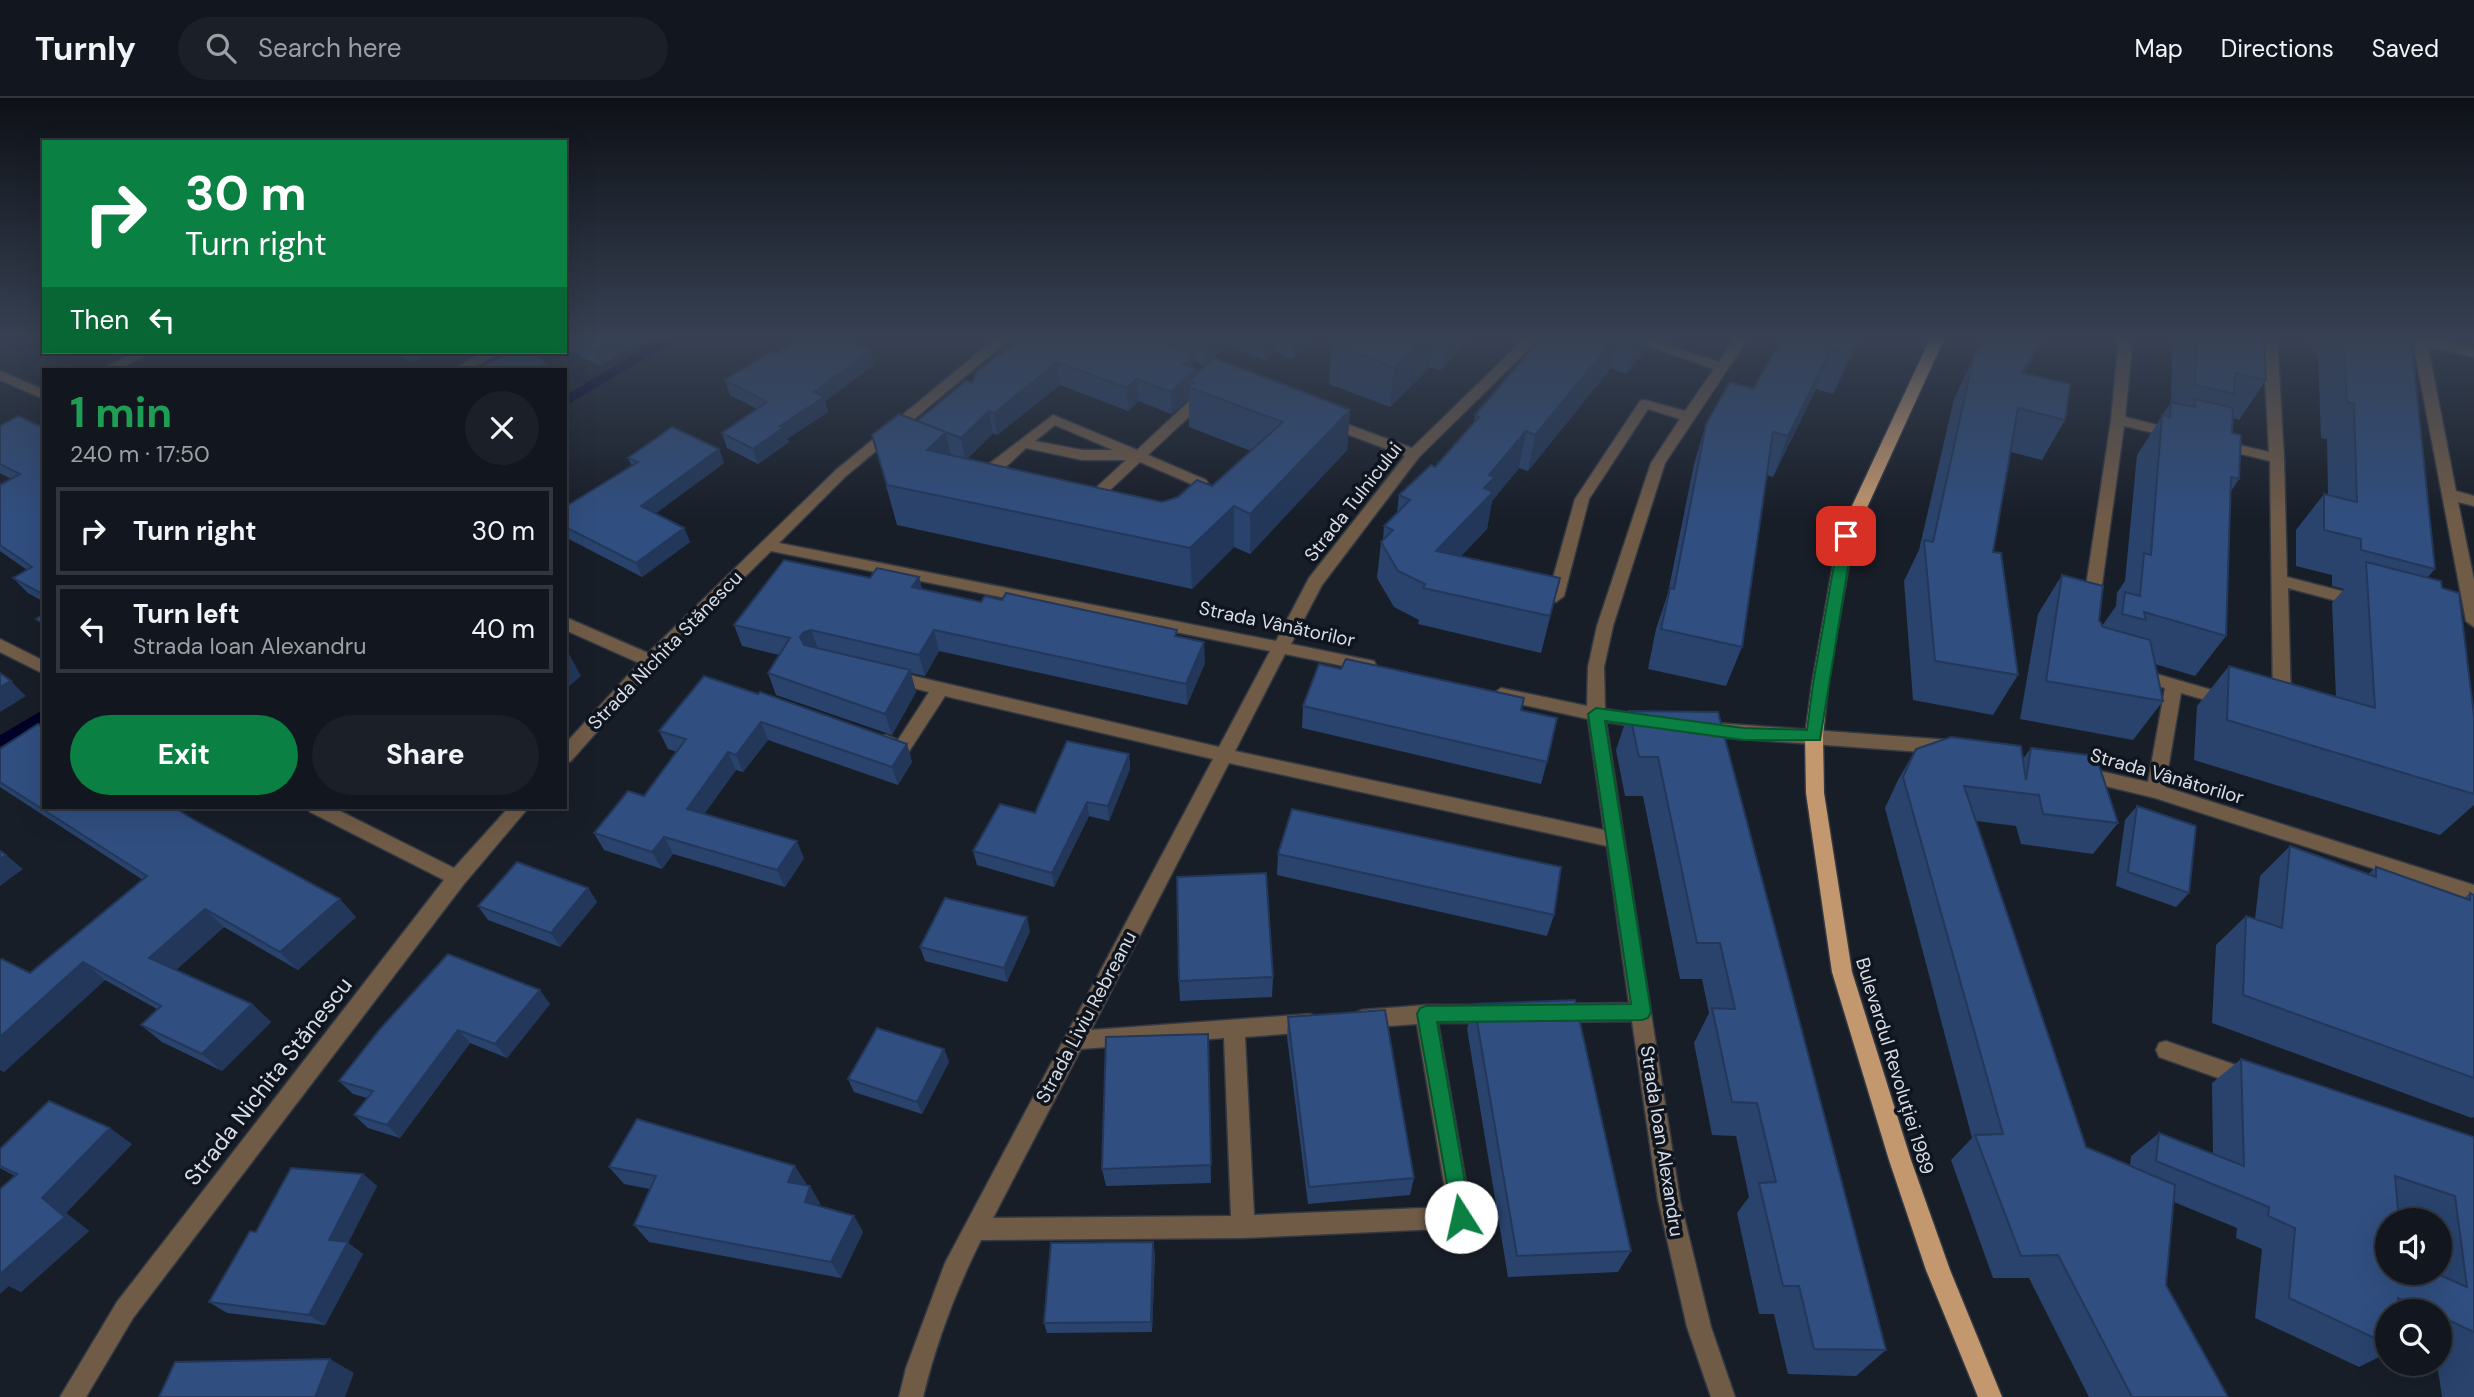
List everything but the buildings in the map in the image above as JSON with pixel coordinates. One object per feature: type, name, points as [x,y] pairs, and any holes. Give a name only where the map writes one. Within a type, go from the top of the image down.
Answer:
[{"type":"main road","name":"Bulevardul Revoluției 1989","points":[[1910,398],[1846,536],[1820,684],[1814,736],[1815,793],[1842,972],[1900,1160],[1930,1245],[1990,1397]]},
{"type":"street","name":"Strada Nichita Stănescu","points":[[567,754],[650,661],[766,545],[883,436],[930,398]]},
{"type":"street","points":[[1091,500],[1203,398]]},
{"type":"street","name":"Strada Tulnicului","points":[[1280,645],[1315,582],[1413,454],[1471,398]]},
{"type":"street","name":"Strada Ioan Alexandru","points":[[1701,398],[1658,463],[1605,626],[1596,667],[1596,714],[1669,1200],[1699,1327],[1723,1397]]},
{"type":"street","points":[[2089,622],[2120,398]]},
{"type":"street","points":[[2270,712],[2282,716],[2274,398]]},
{"type":"street","points":[[2430,398],[2470,626]]},
{"type":"street","points":[[1556,596],[1582,499],[1645,404],[1689,416]]},
{"type":"street","points":[[1311,415],[1413,454]]},
{"type":"street","points":[[964,469],[983,476],[1053,419],[1201,483]]},
{"type":"street","points":[[2118,420],[2277,458]]},
{"type":"street","points":[[883,436],[906,445]]},
{"type":"street","points":[[1023,443],[1082,455],[1139,456]]},
{"type":"street","points":[[2448,494],[2474,501]]},
{"type":"street","name":"Strada Vânătorilor","points":[[766,545],[1385,668]]},
{"type":"street","points":[[2280,581],[2370,604]]},
{"type":"street","points":[[567,624],[650,661]]},
{"type":"street","points":[[0,645],[42,667]]},
{"type":"street","name":"Strada Liviu Rebreanu","points":[[911,1397],[918,1368],[953,1271],[1280,645]]},
{"type":"street","points":[[2122,670],[2246,705]]},
{"type":"street","points":[[879,674],[1223,755],[1614,840]]},
{"type":"street","points":[[2155,791],[2174,684]]},
{"type":"street","points":[[865,734],[902,748],[940,689]]},
{"type":"street","points":[[1491,691],[1596,714],[1676,726],[1743,734],[1814,736],[1966,749]]},
{"type":"street","name":"Strada Vânătorilor","points":[[2064,769],[2155,791],[2474,893]]},
{"type":"street","points":[[320,809],[457,878]]},
{"type":"street","name":"Strada Nichita Stănescu","points":[[72,1397],[125,1310],[457,878],[518,809]]},
{"type":"street","points":[[1074,1040],[1426,1014],[1642,1012]]},
{"type":"street","points":[[975,1229],[1243,1227],[1461,1217],[1426,1014]]},
{"type":"street","points":[[1234,1029],[1243,1227]]},
{"type":"street","points":[[2166,1050],[2269,1085]]},
{"type":"waterway","points":[[567,400],[571,398]]},
{"type":"waterway","points":[[0,741],[42,716]]},
{"type":"route","points":[[1461,1217],[1426,1014],[1642,1012],[1596,714],[1743,734],[1814,736],[1820,684],[1846,536]]}]
